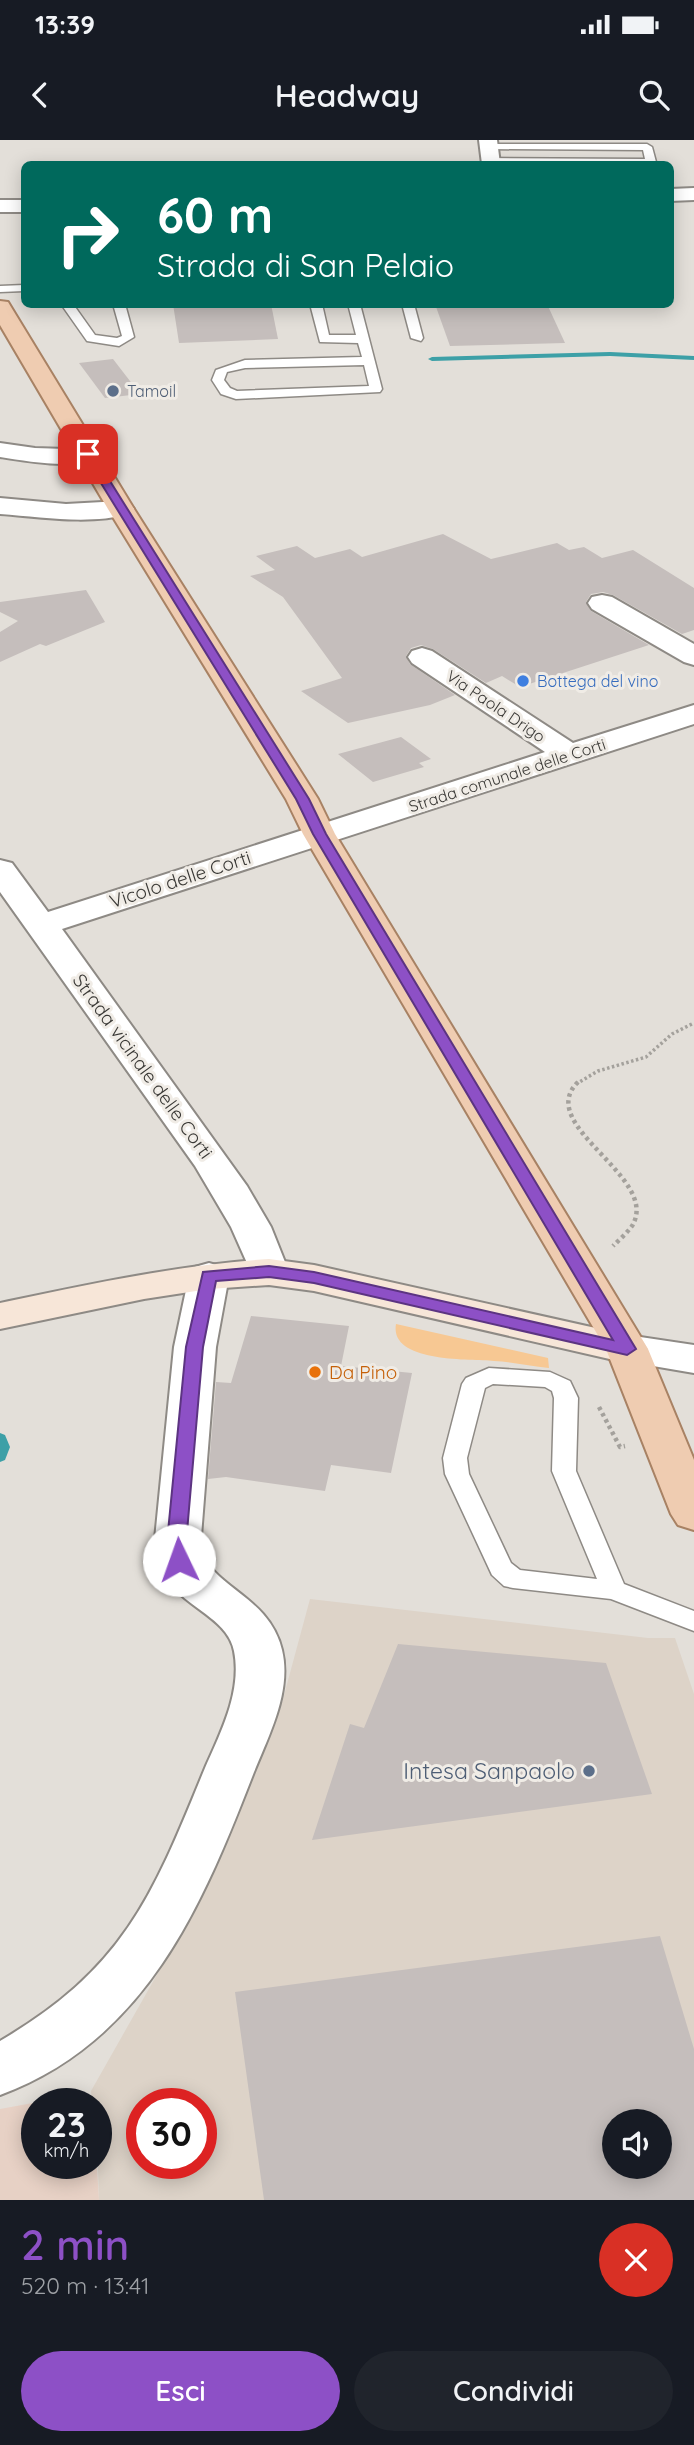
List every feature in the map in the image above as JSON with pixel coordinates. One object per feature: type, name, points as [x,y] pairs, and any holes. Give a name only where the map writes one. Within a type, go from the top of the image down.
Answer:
[{"type":"main road","points":[[0,307],[121,509],[302,799],[319,834],[627,1349],[694,1514]]},
{"type":"main road","points":[[0,1316],[144,1286],[209,1276],[269,1272],[314,1278],[627,1349]]},
{"type":"street","points":[[674,195],[694,194]]},
{"type":"street","points":[[0,206],[21,206]]},
{"type":"street","points":[[0,450],[60,456],[88,454]]},
{"type":"street","points":[[0,506],[66,512],[121,509]]},
{"type":"street","points":[[602,603],[694,656]]},
{"type":"street","name":"Via Paola Drigo","points":[[422,657],[570,755]]},
{"type":"street","name":"Strada comunale delle Corti","points":[[319,834],[694,714]]},
{"type":"street","name":"Vicolo delle Corti","points":[[41,925],[319,834]]},
{"type":"street","name":"Strada vicinale delle Corti","points":[[0,870],[132,1049],[240,1203],[260,1242],[269,1272]]},
{"type":"street","points":[[0,2070],[53,2041],[85,2015],[116,1985],[144,1950],[188,1873],[252,1713],[260,1681],[254,1637],[237,1613],[184,1570],[177,1549],[195,1347],[209,1276]]},
{"type":"street","points":[[627,1349],[694,1359]]},
{"type":"lane","points":[[490,153],[647,147],[650,161]]},
{"type":"lane","points":[[0,289],[21,288]]},
{"type":"lane","points":[[70,308],[91,338],[119,342],[128,337],[121,308]]},
{"type":"lane","points":[[317,308],[324,339],[363,339]]},
{"type":"lane","points":[[355,308],[376,389],[236,395],[225,391],[218,380],[222,370],[245,364],[369,362]]},
{"type":"lane","points":[[409,308],[417,338]]},
{"type":"lane","points":[[614,1590],[564,1471],[566,1398],[562,1387],[550,1380],[489,1376],[480,1379],[474,1384],[455,1458],[457,1474],[501,1569],[513,1579],[614,1590],[694,1621]]},
{"type":"path","points":[[613,1154],[587,1133],[569,1104],[569,1094],[575,1084],[587,1075],[646,1058],[678,1031],[694,1023]]},
{"type":"path","points":[[613,1246],[640,1227]]},
{"type":"shaded area","points":[[396,1324],[548,1358],[549,1368],[451,1359],[418,1352],[405,1346],[397,1337]]},
{"type":"shaded area","points":[[310,1599],[648,1638],[675,1638],[694,1694],[694,2200],[99,2200],[98,2179],[112,2179],[112,2088],[93,2088],[180,1934],[280,1710]]},
{"type":"shaded area","points":[[21,2105],[21,2179],[98,2179],[99,2200],[0,2200],[0,2109]]},
{"type":"building","points":[[174,308],[272,308],[278,339],[179,343]]},
{"type":"building","points":[[436,308],[549,308],[565,343],[450,346]]},
{"type":"building","points":[[113,359],[140,394],[105,398],[79,363]]},
{"type":"building","points":[[443,534],[491,559],[557,543],[569,550],[584,547],[602,558],[633,550],[694,588],[694,630],[682,634],[603,592],[591,594],[586,602],[591,611],[649,645],[520,687],[502,676],[486,683],[433,649],[421,645],[411,648],[406,656],[410,664],[455,695],[430,705],[348,723],[301,691],[342,678],[283,597],[250,576],[275,570],[256,556],[297,546],[315,558],[350,549],[362,557]]},
{"type":"building","points":[[86,590],[105,622],[46,646],[40,644],[0,662],[0,632],[18,621],[0,612],[0,602]]},
{"type":"building","points":[[401,737],[431,759],[419,763],[424,767],[373,782],[338,754]]},
{"type":"building","points":[[251,1316],[349,1326],[341,1366],[412,1373],[391,1473],[331,1465],[325,1491],[226,1477],[208,1479],[216,1382],[231,1383]]},
{"type":"building","points":[[398,1644],[606,1663],[652,1794],[312,1840],[350,1724],[364,1728]]},
{"type":"building","points":[[660,1936],[694,2049],[694,2200],[264,2200],[235,1992]]},
{"type":"waterway","points":[[432,359],[610,354],[694,358]]},
{"type":"waterway","points":[[0,1438],[3,1447],[0,1457]]},
{"type":"place","name":"Tamoil","points":[[113,391]]},
{"type":"place","name":"Bottega del vino","points":[[523,681]]},
{"type":"place","name":"Da Pino","points":[[315,1372]]},
{"type":"place","name":"Intesa Sanpaolo","points":[[589,1771]]},
{"type":"route","points":[[88,454],[302,799],[319,834],[627,1349],[314,1278],[269,1272],[209,1276],[195,1347],[177,1532],[179,1560]]}]
